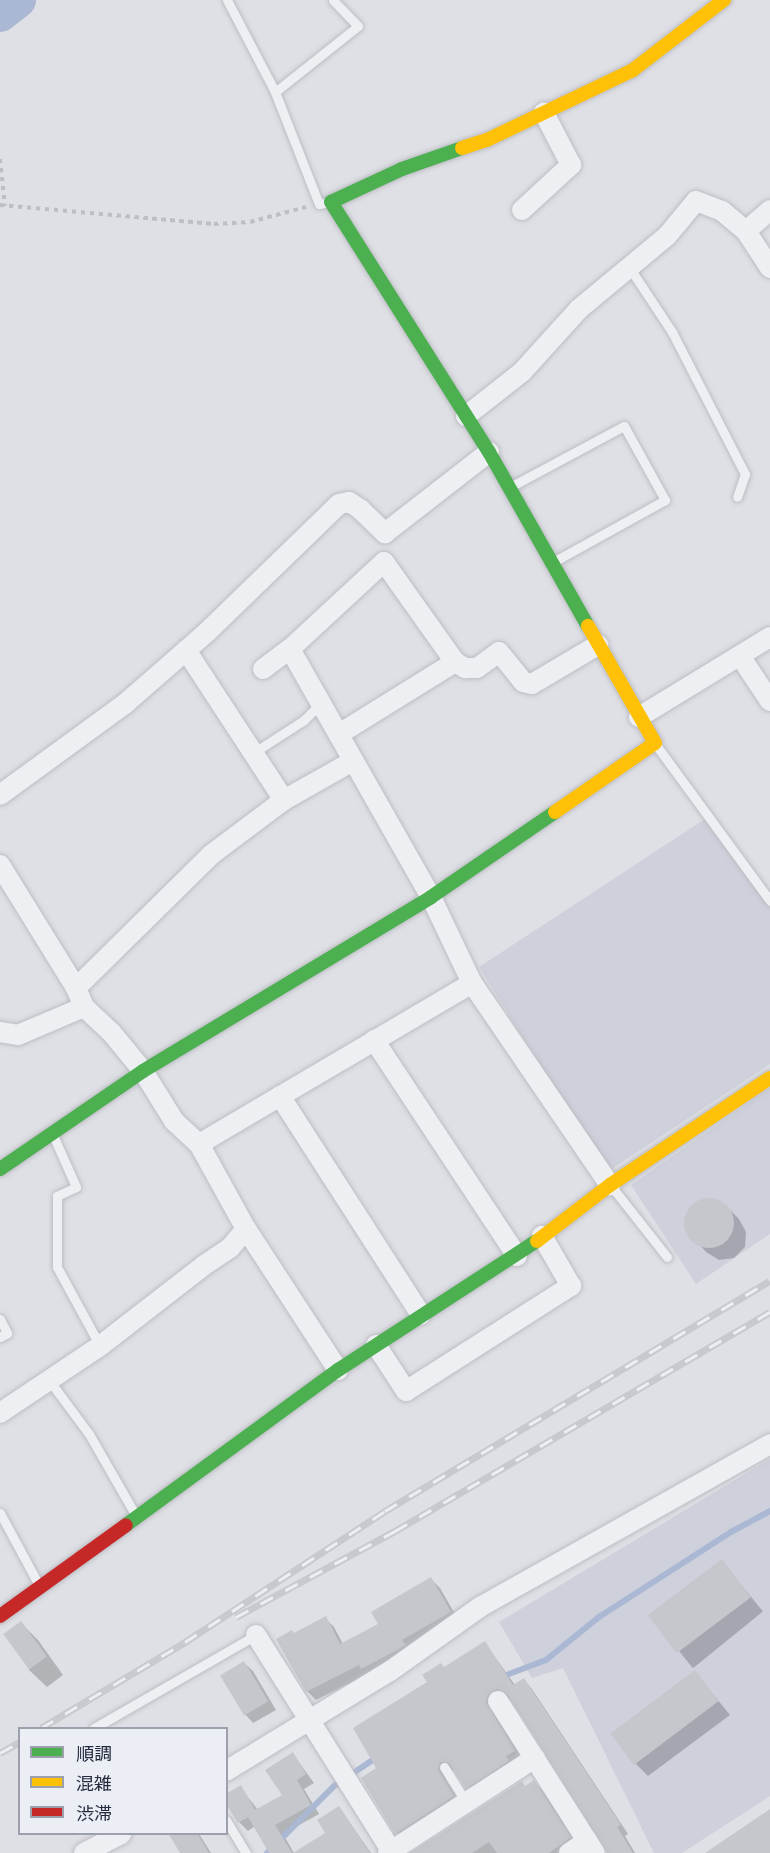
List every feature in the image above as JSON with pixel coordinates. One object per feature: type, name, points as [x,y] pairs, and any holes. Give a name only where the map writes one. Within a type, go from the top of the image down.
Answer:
[{"type":"street","points":[[0,1169],[143,1071],[431,897],[655,743],[489,452],[325,203],[402,169],[487,141],[633,70],[724,0]]},
{"type":"street","points":[[522,210],[571,165],[544,113]]},
{"type":"street","points":[[466,416],[522,372],[579,309],[667,236],[696,201],[722,211],[746,231],[770,268]]},
{"type":"street","points":[[746,231],[770,210]]},
{"type":"street","points":[[0,795],[126,703],[186,650],[339,504],[349,502],[360,509],[385,533],[489,452]]},
{"type":"street","points":[[263,669],[290,649],[384,562],[455,662],[465,668],[477,668],[499,652],[524,682],[532,684],[598,645]]},
{"type":"street","points":[[639,717],[770,637]]},
{"type":"street","points":[[290,649],[431,897],[472,983],[610,1185]]},
{"type":"street","points":[[186,650],[284,800]]},
{"type":"street","points":[[740,656],[770,701]]},
{"type":"street","points":[[339,734],[455,662]]},
{"type":"street","points":[[76,988],[212,854],[284,800],[353,761]]},
{"type":"street","points":[[0,865],[76,988],[84,1007],[111,1032],[143,1071],[174,1121],[199,1144],[246,1229],[338,1370]]},
{"type":"street","points":[[199,1144],[472,983]]},
{"type":"street","points":[[0,1032],[18,1035],[84,1007]]},
{"type":"street","points":[[374,1040],[517,1256]]},
{"type":"street","points":[[0,1616],[338,1370],[421,1315],[517,1256],[610,1185],[770,1078]]},
{"type":"street","points":[[280,1096],[421,1315]]},
{"type":"street","points":[[0,1413],[100,1346],[203,1266],[230,1248],[246,1229]]},
{"type":"street","points":[[376,1345],[406,1391],[571,1286],[542,1236]]},
{"type":"street","points":[[228,1770],[390,1671],[480,1607],[770,1444]]},
{"type":"street","points":[[256,1635],[391,1852],[535,1758]]},
{"type":"street","points":[[498,1701],[591,1847],[569,1853]]},
{"type":"street","points":[[84,1853],[117,1835]]},
{"type":"lane","points":[[227,0],[275,92],[325,203]]},
{"type":"lane","points":[[275,92],[358,26],[333,0]]},
{"type":"lane","points":[[629,267],[672,332],[746,474],[737,497]]},
{"type":"lane","points":[[509,488],[624,426],[665,500],[551,563]]},
{"type":"lane","points":[[254,753],[304,720],[321,704]]},
{"type":"lane","points":[[655,743],[770,901]]},
{"type":"lane","points":[[52,1133],[76,1187],[57,1196],[57,1267],[100,1346]]},
{"type":"lane","points":[[610,1185],[667,1257]]},
{"type":"lane","points":[[0,1319],[7,1333],[0,1337]]},
{"type":"lane","points":[[49,1380],[89,1434],[136,1516]]},
{"type":"lane","points":[[0,1513],[40,1587]]},
{"type":"lane","points":[[96,1727],[256,1635]]},
{"type":"lane","points":[[444,1767],[466,1802]]},
{"type":"lane","points":[[228,1823],[246,1853]]},
{"type":"path","points":[[0,159],[2,206],[214,224],[250,222],[325,203]]},
{"type":"shaded area","points":[[708,817],[770,901],[770,1064],[607,1172],[479,967]]},
{"type":"shaded area","points":[[770,1088],[770,1234],[696,1284],[631,1185]]},
{"type":"shaded area","points":[[770,1459],[770,1796],[682,1853],[654,1853],[563,1668],[532,1678],[499,1622]]},
{"type":"building","points":[[709,1198],[718,1200],[729,1209],[734,1223],[732,1232],[723,1243],[709,1248],[700,1246],[689,1237],[684,1223],[686,1214],[695,1203]]},
{"type":"building","points":[[722,1559],[751,1597],[677,1653],[648,1615]]},
{"type":"building","points":[[431,1577],[451,1612],[402,1640],[406,1645],[388,1655],[361,1669],[359,1665],[306,1692],[276,1639],[292,1630],[294,1633],[326,1616],[340,1644],[378,1624],[371,1612]]},
{"type":"building","points":[[21,1621],[47,1657],[29,1670],[3,1634]]},
{"type":"building","points":[[485,1641],[513,1685],[524,1678],[621,1825],[617,1827],[633,1853],[607,1853],[508,1695],[498,1689],[488,1695],[486,1702],[515,1751],[506,1756],[509,1761],[466,1789],[449,1763],[440,1762],[438,1770],[454,1796],[395,1834],[361,1778],[376,1768],[353,1728],[427,1682],[422,1675],[441,1663],[444,1667]]},
{"type":"building","points":[[244,1661],[268,1701],[244,1716],[220,1675]]},
{"type":"building","points":[[695,1670],[718,1701],[634,1765],[610,1734]]},
{"type":"building","points":[[293,1752],[306,1774],[297,1780],[311,1805],[275,1825],[292,1853],[269,1853],[248,1817],[238,1823],[228,1807],[228,1793],[241,1785],[255,1810],[282,1795],[265,1770]]},
{"type":"building","points":[[534,1780],[571,1837],[549,1853],[497,1853],[489,1842],[472,1853],[410,1853],[522,1781],[525,1786]]},
{"type":"building","points":[[339,1806],[370,1853],[293,1853],[325,1833],[317,1820]]},
{"type":"building","points":[[770,1809],[770,1853],[705,1853]]},
{"type":"building","points":[[169,1835],[198,1835],[209,1853],[180,1853]]},
{"type":"waterway","points":[[0,14],[18,0]]},
{"type":"waterway","points":[[501,1677],[546,1660],[599,1617],[731,1532],[770,1511]]},
{"type":"waterway","points":[[267,1853],[334,1786],[377,1757]]},
{"type":"railway","points":[[43,1727],[185,1642],[385,1511],[770,1281]]},
{"type":"railway","points":[[236,1617],[395,1531],[770,1312]]},
{"type":"railway","points":[[0,1753],[18,1743]]},
{"type":"traffic: fast","points":[[462,148],[402,169],[331,202],[489,452],[588,626]]},
{"type":"traffic: fast","points":[[0,1169],[143,1071],[431,897],[555,812]]},
{"type":"traffic: fast","points":[[126,1525],[338,1370],[537,1241]]},
{"type":"traffic: slow","points":[[462,148],[487,140],[633,70],[724,0]]},
{"type":"traffic: slow","points":[[555,812],[655,743],[588,626]]},
{"type":"traffic: slow","points":[[537,1241],[610,1185],[770,1078]]},
{"type":"traffic: jam","points":[[0,1616],[126,1525]]}]
